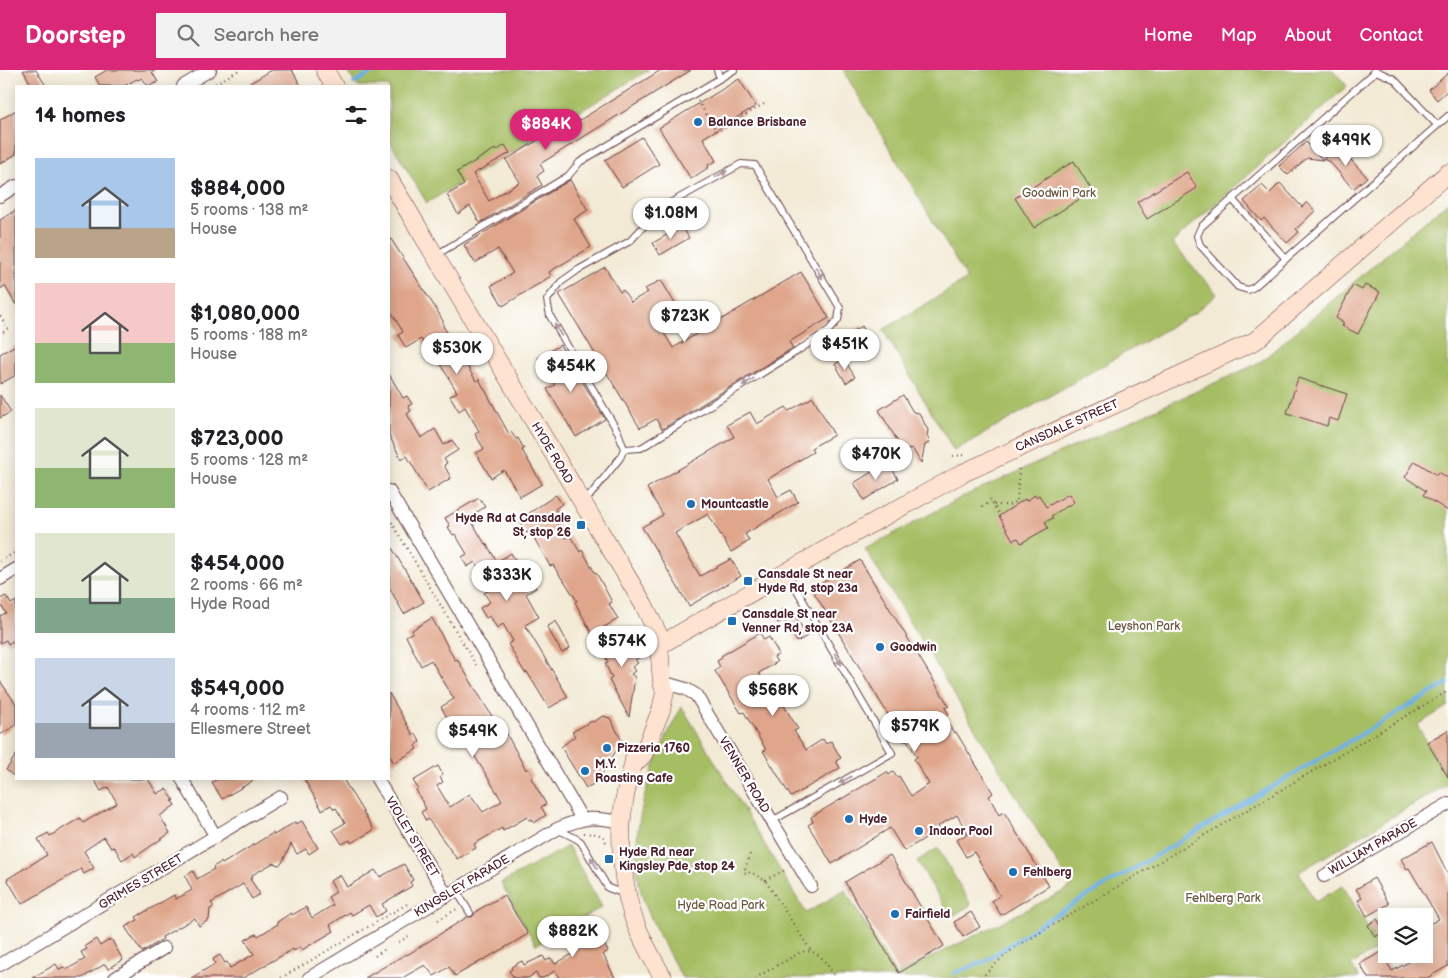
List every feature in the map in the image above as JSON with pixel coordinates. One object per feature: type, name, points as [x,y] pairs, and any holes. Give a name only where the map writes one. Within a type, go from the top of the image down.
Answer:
[{"type":"street","points":[[184,85],[210,70]]},
{"type":"street","points":[[325,70],[333,85]]},
{"type":"street","name":"CANSDALE STREET","points":[[660,645],[963,473],[1255,341],[1448,173]]},
{"type":"street","points":[[0,196],[15,187]]},
{"type":"street","name":"HYDE ROAD","points":[[391,189],[435,255],[644,606],[658,634],[662,682],[665,692],[661,710],[643,754],[634,764],[624,797],[622,859],[627,895],[636,926],[659,977]]},
{"type":"street","points":[[390,493],[582,818]]},
{"type":"street","points":[[0,579],[15,571]]},
{"type":"street","name":"VENNER ROAD","points":[[662,682],[686,689],[696,696],[810,886]]},
{"type":"street","points":[[183,780],[216,836]]},
{"type":"street","name":"VIOLET STREET","points":[[378,780],[451,893]]},
{"type":"street","name":"GRIMES STREET","points":[[0,965],[281,797]]},
{"type":"street","name":"WILLIAM PARADE","points":[[1324,876],[1446,809]]},
{"type":"street","name":"KINGSLEY PARADE","points":[[309,978],[557,829],[582,818],[599,818],[622,822]]},
{"type":"street","points":[[115,978],[164,948]]},
{"type":"lane","points":[[717,70],[720,78]]},
{"type":"lane","points":[[435,255],[568,176],[580,162],[734,70]]},
{"type":"lane","points":[[1437,125],[1394,79],[1375,70],[1201,227],[1197,236],[1200,245],[1238,287],[1248,290],[1254,287],[1448,116]]},
{"type":"lane","points":[[583,505],[620,458],[624,449],[618,432],[550,316],[547,300],[561,282],[578,270],[630,241],[661,208],[741,164],[755,165],[840,308],[838,320],[830,330],[641,448],[624,449]]},
{"type":"lane","points":[[1232,199],[1286,259]]},
{"type":"lane","points":[[772,821],[892,753],[787,572]]},
{"type":"lane","points":[[557,829],[577,838],[581,842],[608,888],[627,895]]},
{"type":"lane","points":[[451,893],[465,904],[470,913]]},
{"type":"path","points":[[213,85],[239,70]]},
{"type":"path","points":[[694,94],[717,132],[765,102]]},
{"type":"path","points":[[0,316],[8,329],[0,334]]},
{"type":"path","points":[[953,456],[965,454]]},
{"type":"path","points":[[994,505],[1009,505],[1017,501],[1019,467]]},
{"type":"path","points":[[982,507],[991,500],[999,514]]},
{"type":"path","points":[[0,561],[15,553]]},
{"type":"path","points":[[981,978],[1014,948],[1448,691]]},
{"type":"path","points":[[579,836],[586,833],[603,836],[608,846]]},
{"type":"path","points":[[750,854],[744,872],[748,874],[750,872],[765,880],[811,951]]},
{"type":"path","points":[[765,880],[788,869]]},
{"type":"path","points":[[281,978],[414,900]]},
{"type":"path","points":[[438,920],[465,904]]},
{"type":"path","points":[[398,942],[410,934]]},
{"type":"path","points":[[375,956],[388,948]]},
{"type":"path","points":[[755,978],[800,952],[811,951],[820,955],[836,978]]},
{"type":"green space","points":[[347,70],[649,70],[427,203],[390,142],[390,85],[356,85]]},
{"type":"green space","name":"Goodwin Park","points":[[843,70],[1333,70],[1347,86],[1172,243],[1217,294],[1196,312],[954,451],[883,330],[967,279]]},
{"type":"green space","name":"Leyshon Park","points":[[1448,202],[1448,706],[1417,725],[1448,778],[1448,784],[1299,872],[1315,902],[1343,886],[1378,944],[1378,948],[1351,965],[1359,978],[682,978],[655,928],[642,896],[637,873],[636,849],[644,799],[651,774],[671,727],[682,707],[806,913],[845,890],[896,975],[1072,887],[865,549],[962,497],[1259,363]]},
{"type":"green space","points":[[568,846],[602,907],[536,945],[501,883]]},
{"type":"green space","points":[[938,848],[971,905],[951,917],[917,861]]},
{"type":"building","points":[[23,70],[36,70],[45,85],[31,85]]},
{"type":"building","points":[[107,70],[156,70],[152,72],[158,82],[147,85],[142,78],[126,85],[99,85],[95,77]]},
{"type":"building","points":[[272,70],[292,70],[300,85],[247,85]]},
{"type":"building","points":[[661,70],[691,70],[540,164],[544,171],[537,176],[542,185],[480,223],[470,206],[458,214],[447,195],[464,185],[457,172],[505,145],[510,153],[473,174],[489,201],[520,182],[506,160],[559,127],[562,131]]},
{"type":"building","points":[[1448,73],[1448,90],[1437,100],[1429,90]]},
{"type":"building","points":[[739,79],[756,106],[703,138],[716,161],[691,179],[659,128]]},
{"type":"building","points":[[15,111],[15,155],[0,164],[0,120]]},
{"type":"building","points":[[642,137],[659,164],[622,187],[605,160]]},
{"type":"building","points":[[1306,142],[1323,160],[1307,158],[1288,175],[1279,166]]},
{"type":"building","points":[[1338,146],[1367,177],[1353,189],[1330,162],[1323,159]]},
{"type":"building","points":[[1074,161],[1092,191],[1034,228],[1015,198]]},
{"type":"building","points":[[1187,172],[1197,188],[1147,219],[1137,202]]},
{"type":"building","points":[[570,180],[588,210],[574,219],[591,247],[549,272],[551,276],[503,306],[491,286],[513,273],[498,249],[475,263],[464,245]]},
{"type":"building","points":[[1280,183],[1302,207],[1307,202],[1315,211],[1296,229],[1299,232],[1287,243],[1264,218],[1261,221],[1244,201],[1262,185],[1270,193]]},
{"type":"building","points":[[15,211],[15,303],[5,286],[0,289],[0,220]]},
{"type":"building","points":[[682,226],[689,238],[660,255],[653,243]]},
{"type":"building","points":[[390,238],[438,312],[443,321],[443,326],[476,381],[479,379],[509,434],[511,432],[516,439],[518,438],[524,449],[522,450],[542,484],[520,497],[504,470],[491,478],[476,453],[484,449],[475,434],[479,431],[465,407],[459,411],[450,396],[457,392],[437,358],[432,353],[430,354],[421,339],[406,348],[398,335],[403,332],[390,310]]},
{"type":"building","points":[[605,267],[620,292],[623,290],[631,302],[648,292],[645,289],[661,280],[680,312],[659,325],[673,348],[801,272],[829,318],[789,342],[793,348],[662,429],[656,419],[640,428],[559,294]]},
{"type":"building","points":[[1353,285],[1362,290],[1365,285],[1380,292],[1358,334],[1342,326],[1344,323],[1336,318]]},
{"type":"building","points":[[862,326],[868,336],[859,341],[853,332]]},
{"type":"building","points":[[560,345],[605,419],[576,437],[547,389],[555,385],[538,358]]},
{"type":"building","points":[[15,346],[15,376],[0,384],[0,354]]},
{"type":"building","points":[[844,359],[855,377],[846,383],[835,364]]},
{"type":"building","points":[[390,376],[403,398],[407,396],[412,404],[408,406],[411,411],[407,414],[421,438],[435,429],[444,445],[452,440],[458,450],[444,459],[447,463],[444,465],[451,478],[428,492],[407,456],[401,459],[390,437]]},
{"type":"building","points":[[1298,378],[1347,394],[1338,421],[1329,418],[1327,426],[1287,413]]},
{"type":"building","points":[[0,395],[11,412],[0,418]]},
{"type":"building","points":[[903,395],[913,412],[919,413],[928,430],[927,436],[930,442],[925,445],[921,463],[912,448],[904,452],[879,410]]},
{"type":"building","name":"Mountcastle","points":[[813,397],[834,435],[811,448],[813,452],[768,479],[778,497],[791,490],[798,502],[745,534],[749,541],[731,552],[708,514],[675,533],[700,576],[731,559],[741,576],[689,606],[642,527],[663,515],[647,488],[734,437],[727,425],[750,412],[757,424],[786,407],[789,411]]},
{"type":"building","points":[[1415,461],[1437,475],[1439,472],[1448,478],[1448,511],[1423,495],[1426,491],[1405,477]]},
{"type":"building","points":[[888,462],[898,479],[864,500],[854,483]]},
{"type":"building","points":[[1069,494],[1074,502],[1051,516],[1053,518],[1045,522],[1048,528],[1021,543],[1018,538],[1013,540],[999,516],[1025,499],[1026,501],[1035,495],[1036,497],[1039,495],[1046,507]]},
{"type":"building","points":[[556,495],[562,504],[555,509],[559,515],[554,518],[566,538],[570,536],[580,552],[582,550],[612,602],[609,604],[618,619],[592,634],[575,602],[577,601],[563,579],[553,565],[550,566],[530,531],[526,533],[519,520]]},
{"type":"building","points":[[479,498],[485,507],[469,517],[485,544],[497,562],[511,553],[524,575],[527,572],[536,588],[526,594],[539,617],[525,625],[568,697],[549,708],[508,644],[513,641],[503,624],[497,628],[490,616],[486,618],[480,608],[490,602],[484,593],[491,589],[475,562],[467,567],[462,557],[467,554],[455,534],[453,535],[448,527],[450,526],[445,518]]},
{"type":"building","points":[[390,545],[424,602],[404,614],[390,589]]},
{"type":"building","points":[[860,560],[949,706],[945,708],[949,714],[944,717],[954,733],[956,732],[993,793],[989,796],[999,815],[1004,812],[1049,886],[1001,915],[992,901],[1000,896],[974,852],[966,857],[956,840],[968,834],[957,815],[938,826],[940,829],[904,851],[890,828],[832,864],[808,825],[813,822],[811,817],[887,772],[889,775],[893,772],[897,777],[899,776],[911,796],[929,784],[914,759],[917,757],[907,740],[904,741],[812,589]]},
{"type":"building","points":[[6,596],[11,604],[15,602],[15,640],[8,644],[6,640],[0,643],[0,616],[6,613],[0,604],[0,599]]},
{"type":"building","points":[[783,609],[788,618],[778,623],[773,615]]},
{"type":"building","points":[[794,614],[807,636],[797,642],[784,620]]},
{"type":"building","points":[[432,618],[455,660],[457,659],[501,731],[504,729],[526,770],[528,768],[533,777],[531,778],[546,804],[541,807],[546,815],[534,823],[532,819],[529,820],[527,817],[503,831],[502,828],[474,844],[476,848],[457,859],[428,819],[426,821],[421,812],[426,809],[416,790],[418,788],[413,781],[438,766],[443,775],[440,777],[443,782],[437,786],[450,807],[470,794],[483,812],[502,801],[462,735],[450,717],[448,719],[441,707],[454,699],[431,660],[421,666],[406,636],[413,632],[412,630]]},
{"type":"building","points":[[556,621],[570,648],[562,653],[547,627]]},
{"type":"building","points":[[760,633],[764,640],[769,637],[779,654],[774,657],[777,662],[759,673],[772,694],[776,692],[798,729],[794,731],[806,750],[823,739],[826,744],[831,741],[841,758],[836,761],[840,768],[791,797],[763,751],[766,750],[744,712],[741,713],[715,671],[720,667],[717,661],[722,658],[721,656]]},
{"type":"building","points":[[623,634],[637,647],[632,649],[640,657],[635,660],[638,663],[632,667],[635,671],[631,674],[635,677],[629,717],[609,680],[612,678],[605,663],[608,662],[601,649]]},
{"type":"building","points":[[0,681],[15,703],[15,726],[0,735]]},
{"type":"building","points":[[390,695],[413,735],[416,734],[420,742],[415,746],[417,749],[394,763],[390,756]]},
{"type":"building","points":[[603,716],[610,718],[622,741],[597,782],[586,788],[561,747],[575,736],[572,732]]},
{"type":"building","points":[[1448,730],[1448,777],[1427,742]]},
{"type":"building","points":[[15,756],[15,777],[6,770]]},
{"type":"building","points":[[95,780],[149,780],[157,794],[166,789],[174,800],[172,801],[175,805],[160,816],[170,833],[135,857],[133,853],[122,860],[114,847],[111,848],[104,837],[84,851],[94,868],[84,874],[81,869],[22,904],[7,879],[47,855],[38,839],[48,833],[50,836],[80,818],[83,823],[117,803],[108,787],[101,791]]},
{"type":"building","points":[[216,780],[254,780],[222,799],[212,782]]},
{"type":"building","points":[[305,780],[344,780],[374,830],[351,843],[350,840],[342,844],[333,830],[345,823],[336,808],[334,809],[331,805],[322,810]]},
{"type":"building","points":[[302,821],[318,848],[309,854],[306,849],[297,854],[291,844],[282,863],[279,865],[273,863],[252,875],[253,877],[250,879],[260,894],[252,899],[243,884],[211,903],[214,907],[210,909],[209,920],[199,926],[195,918],[162,937],[163,939],[142,952],[125,927],[138,920],[136,917],[174,895],[176,899],[192,890],[185,876],[193,871],[197,879],[214,869],[213,867],[221,862],[222,864],[273,833],[274,835],[295,822],[296,824]]},
{"type":"building","points":[[1432,842],[1448,874],[1448,966],[1427,978],[1368,978],[1360,964],[1378,954],[1378,963],[1387,963],[1392,971],[1407,963],[1433,963],[1433,922],[1439,919],[1409,868],[1407,869],[1401,859]]},
{"type":"building","name":"Fairfield","points":[[890,855],[944,946],[899,973],[845,882]]},
{"type":"building","points":[[404,864],[413,880],[410,882],[412,886],[382,904],[386,911],[376,917],[369,905],[352,915],[350,912],[330,925],[334,931],[302,950],[300,947],[294,951],[293,949],[243,978],[191,978],[215,964],[213,959],[220,955],[230,968],[254,954],[245,940],[256,934],[258,936],[278,924],[277,922],[291,913],[292,915],[306,907],[312,918],[333,905],[328,897],[336,892],[330,881],[340,875],[347,887],[375,870],[380,877]]},
{"type":"building","points":[[1374,878],[1389,904],[1378,908],[1378,910],[1367,916],[1358,900],[1362,898],[1356,889]]},
{"type":"building","points":[[504,895],[528,934],[513,943],[455,976],[449,967],[434,976],[425,965],[402,978],[365,978],[407,955],[467,917],[472,917],[478,910]]},
{"type":"building","points":[[971,912],[980,927],[963,937],[954,922]]},
{"type":"building","points":[[591,917],[597,928],[595,929],[608,951],[603,954],[615,978],[559,978],[555,971],[543,978],[539,978],[536,973],[528,978],[514,978],[509,971],[512,969],[511,967],[522,961],[524,965],[543,956],[546,961],[551,958],[555,964],[574,953],[572,950],[578,947],[567,928]]},
{"type":"building","points":[[1377,919],[1378,936],[1375,937],[1368,925]]},
{"type":"building","points":[[96,939],[100,946],[111,939],[123,960],[108,969],[105,964],[82,978],[32,978],[56,964],[59,969],[64,967],[66,970],[85,959],[81,952],[87,949],[85,946]]},
{"type":"waterway","points":[[354,83],[376,70]]},
{"type":"waterway","points":[[954,973],[986,961],[1045,921],[1448,683]]},
{"type":"place","name":"Balance Brisbane","points":[[698,122]]},
{"type":"place","name":"Mountcastle","points":[[691,504]]},
{"type":"place","name":"Hyde Rd at Cansdale St, stop 26","points":[[581,525]]},
{"type":"place","name":"Cansdale St near Hyde Rd, stop 23a","points":[[748,581]]},
{"type":"place","name":"Cansdale St near Venner Rd, stop 23A","points":[[732,621]]},
{"type":"place","name":"Goodwin","points":[[880,647]]},
{"type":"place","name":"Pizzeria 1760","points":[[607,748]]},
{"type":"place","name":"M.Y. Roasting Cafe","points":[[585,771]]},
{"type":"place","name":"Hyde","points":[[849,819]]},
{"type":"place","name":"Indoor Pool","points":[[919,831]]},
{"type":"place","name":"Hyde Rd near Kingsley Pde, stop 24","points":[[609,859]]},
{"type":"place","name":"Fehlberg","points":[[1013,872]]},
{"type":"place","name":"Fairfield","points":[[895,914]]},
{"type":"park label","name":"Fehlberg Park","points":[[1223,898]]},
{"type":"park label","name":"Hyde Road Park","points":[[721,905]]}]
